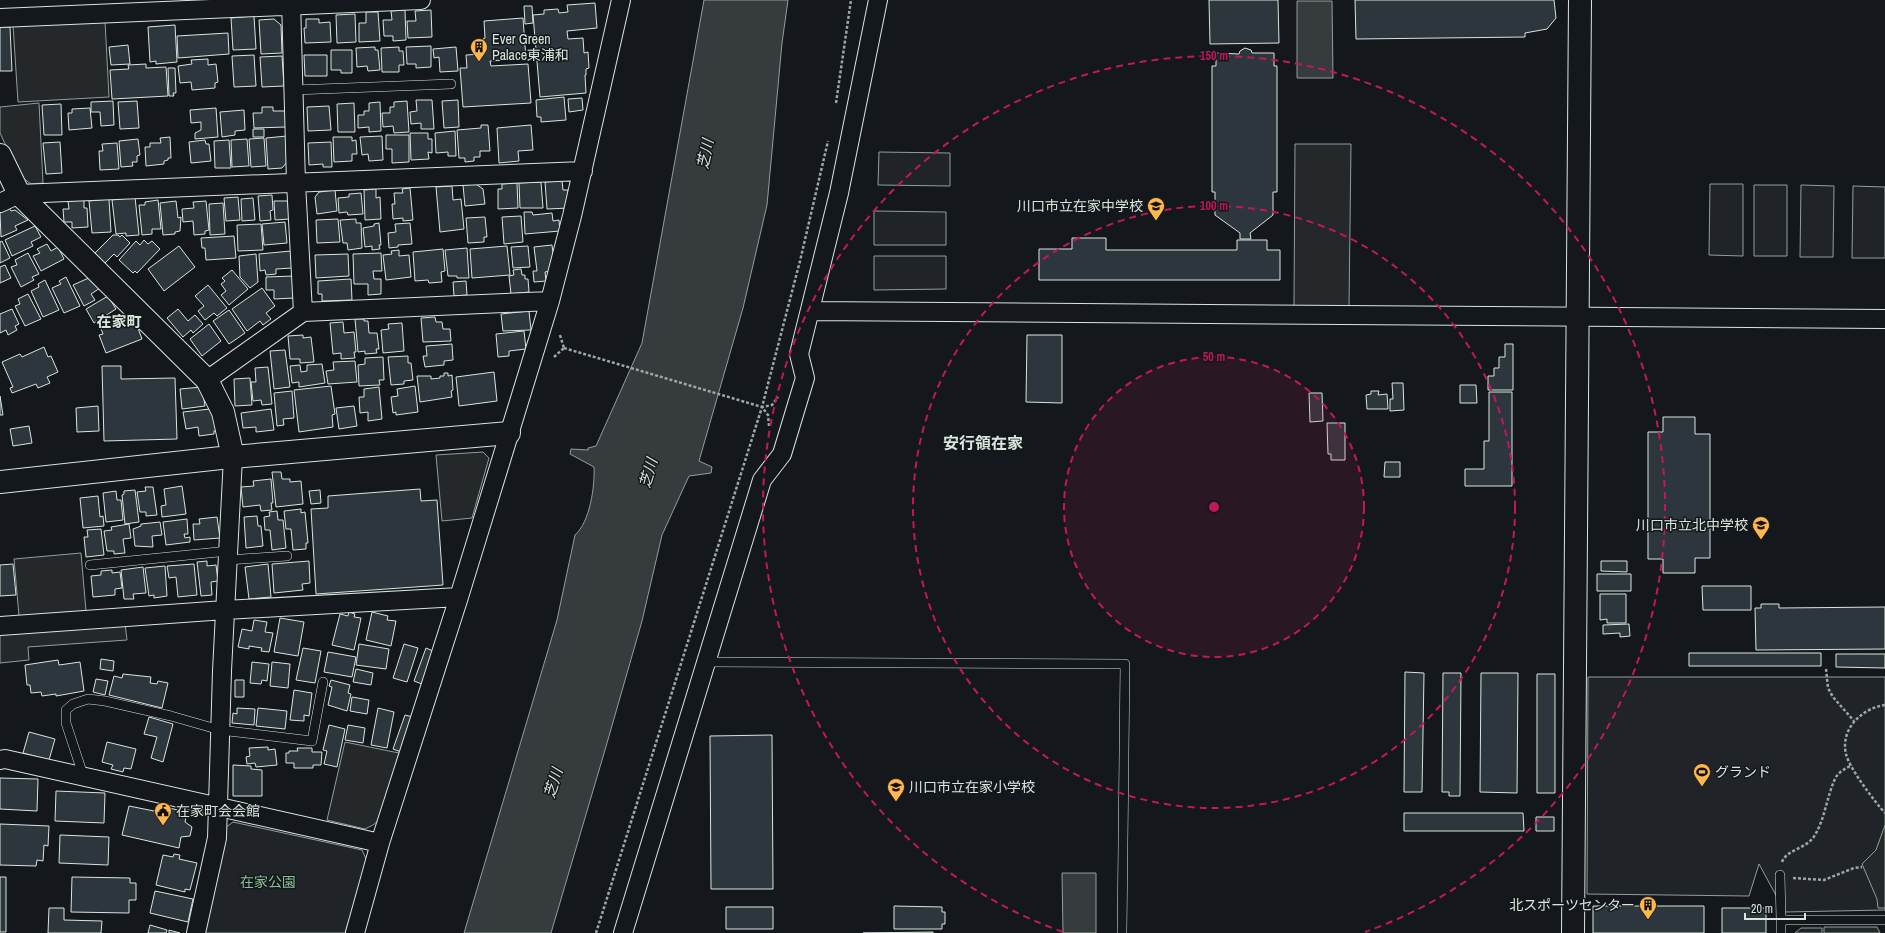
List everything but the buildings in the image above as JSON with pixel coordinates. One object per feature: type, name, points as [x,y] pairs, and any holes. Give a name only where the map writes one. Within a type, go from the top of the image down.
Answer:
[{"type":"street","points":[[0,18],[291,3],[421,0]]},
{"type":"street","points":[[355,933],[380,843],[459,597],[550,301],[583,171],[621,0]]},
{"type":"street","points":[[623,933],[762,480],[782,454],[805,378],[799,354],[839,193],[878,0]]},
{"type":"street","points":[[1573,933],[1580,0]]},
{"type":"street","points":[[291,3],[296,183],[303,312]]},
{"type":"street","points":[[0,155],[9,198],[207,380],[222,412],[233,457],[225,610],[218,808],[216,838],[196,933]]},
{"type":"street","points":[[9,198],[296,183],[583,171]]},
{"type":"street","points":[[207,380],[303,312],[550,301]]},
{"type":"street","points":[[810,311],[1578,318],[1885,319]]},
{"type":"street","points":[[0,482],[233,457],[509,433]]},
{"type":"street","points":[[0,626],[225,610],[459,597]]},
{"type":"street","points":[[2,755],[84,778],[380,843]]},
{"type":"lane","points":[[294,90],[451,84]]},
{"type":"lane","points":[[90,565],[228,555],[287,556]]},
{"type":"lane","points":[[705,662],[1125,664],[1122,933]]},
{"type":"lane","points":[[84,778],[66,723],[66,710],[73,704],[88,699],[106,700],[220,730],[312,742],[323,682]]},
{"type":"lane","points":[[1780,875],[1781,933]]},
{"type":"lane","points":[[1781,920],[1885,920]]},
{"type":"path","points":[[835,108],[851,0]]},
{"type":"path","points":[[596,933],[762,407],[800,261],[829,139]]},
{"type":"path","points":[[564,348],[762,407]]},
{"type":"path","points":[[1826,669],[1828,688],[1833,697],[1854,720]]},
{"type":"path","points":[[1885,705],[1866,711],[1854,720],[1845,746],[1846,756],[1876,803],[1885,812]]},
{"type":"path","points":[[1852,765],[1842,770],[1835,778],[1815,835],[1806,846],[1784,858],[1780,875],[1824,880],[1854,868],[1862,867]]},
{"type":"green space","points":[[879,152],[950,153],[950,186],[878,185]]},
{"type":"green space","points":[[1710,184],[1743,184],[1743,256],[1709,255]]},
{"type":"green space","points":[[1754,185],[1787,185],[1787,256],[1754,256]]},
{"type":"green space","points":[[1801,185],[1834,186],[1833,257],[1800,257]]},
{"type":"green space","points":[[1853,186],[1885,187],[1885,258],[1852,258]]},
{"type":"green space","points":[[874,211],[946,212],[946,245],[874,245]]},
{"type":"green space","points":[[874,256],[946,256],[946,289],[874,290]]},
{"type":"green space","name":"グランド","points":[[1588,677],[1885,677],[1885,910],[1785,912],[1759,864],[1749,896],[1587,894]]},
{"type":"green space","name":"在家公園","points":[[233,822],[362,850],[367,861],[345,933],[205,933],[225,828]]},
{"type":"green space","points":[[1801,928],[1822,928],[1822,933],[1795,933]]},
{"type":"shaded area","points":[[105,21],[109,97],[18,102],[13,25]]},
{"type":"shaded area","points":[[39,103],[43,183],[31,184],[20,176],[0,133],[0,107]]},
{"type":"shaded area","points":[[1295,144],[1351,144],[1349,308],[1294,306]]},
{"type":"shaded area","points":[[483,452],[489,458],[472,518],[442,521],[436,455]]},
{"type":"shaded area","points":[[81,553],[86,611],[19,616],[14,559]]},
{"type":"shaded area","points":[[125,623],[127,640],[28,647],[29,660],[0,663],[0,633]]},
{"type":"shaded area","points":[[345,742],[399,753],[379,820],[365,829],[327,820]]},
{"type":"shaded area","points":[[1885,825],[1885,908],[1878,908],[1877,899],[1862,864],[1876,850]]},
{"type":"shaded area","points":[[1824,927],[1877,927],[1880,933],[1824,933]]},
{"type":"water","name":"芝川","points":[[704,0],[788,0],[782,43],[767,205],[743,308],[699,461],[712,467],[711,473],[689,476],[662,535],[642,621],[551,933],[464,933],[557,620],[575,535],[580,529],[588,513],[594,484],[594,467],[570,454],[571,449],[588,450],[588,448],[596,446],[642,343]]},
{"type":"water","points":[[1297,1],[1332,1],[1333,78],[1297,78]]},
{"type":"water","points":[[1062,873],[1096,873],[1096,933],[1063,933]]},
{"type":"place","name":"Ever Green Palace東浦和","points":[[479,62]]},
{"type":"place","name":"川口市立在家中学校","points":[[1156,221]]},
{"type":"place","name":"川口市立北中学校","points":[[1761,540]]},
{"type":"place","name":"グランド","points":[[1702,787]]},
{"type":"place","name":"川口市立在家小学校","points":[[896,802]]},
{"type":"place","name":"在家町会会館","points":[[163,826]]},
{"type":"place","name":"北スポーツセンター","points":[[1648,920]]},
{"type":"district","name":"在家町","points":[[119,321]]},
{"type":"district","name":"安行領在家","points":[[983,443]]}]
